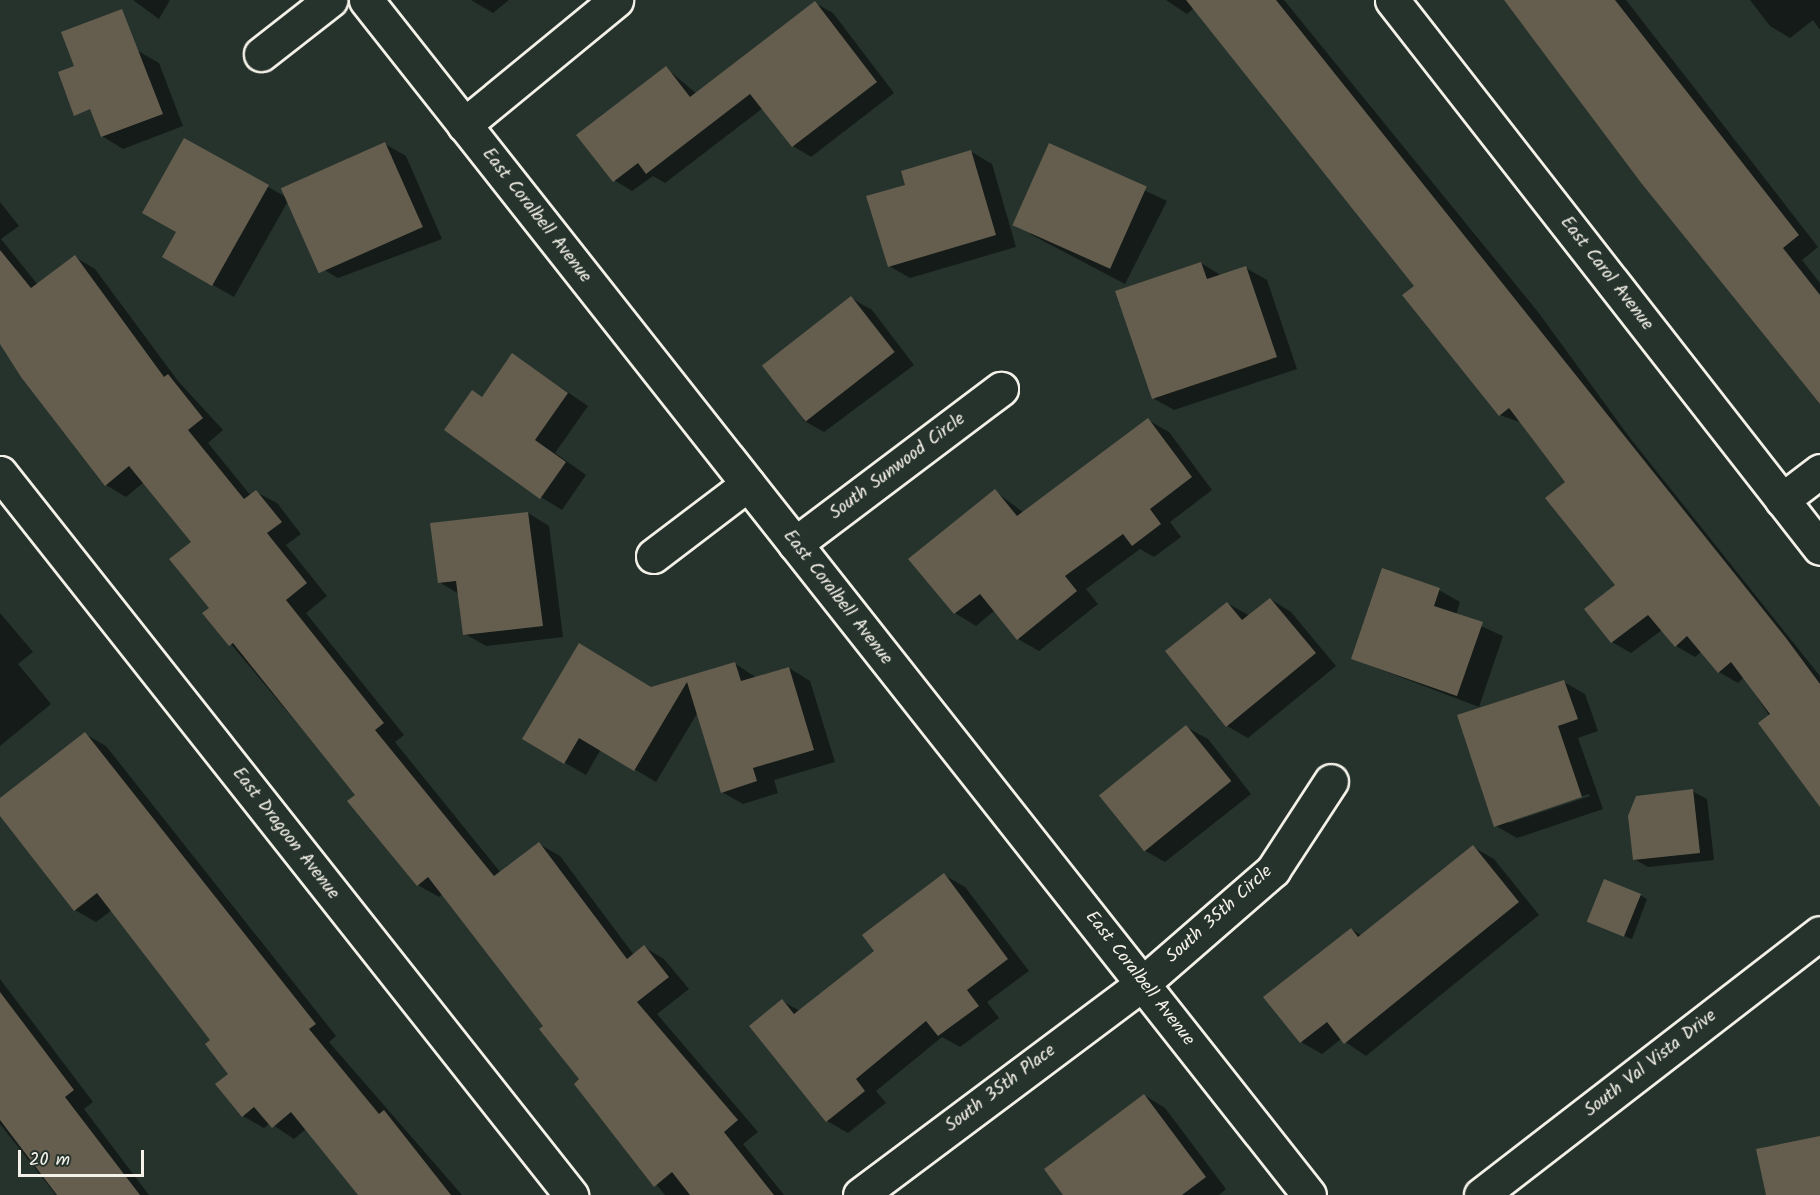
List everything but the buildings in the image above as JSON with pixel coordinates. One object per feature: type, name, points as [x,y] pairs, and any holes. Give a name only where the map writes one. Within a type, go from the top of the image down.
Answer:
[{"type":"street","points":[[261,54],[330,0]]},
{"type":"street","name":"East Coralbell Avenue","points":[[366,0],[1309,1195]]},
{"type":"street","points":[[464,125],[616,0]]},
{"type":"street","name":"East Carol Avenue","points":[[1392,0],[1820,548]]},
{"type":"street","name":"South Sunwood Circle","points":[[795,544],[1001,389]]},
{"type":"street","points":[[1782,500],[1820,471]]},
{"type":"street","name":"East Dragoon Avenue","points":[[0,473],[571,1195]]},
{"type":"street","points":[[653,556],[748,484]]},
{"type":"street","name":"South 35th Circle","points":[[1142,984],[1273,870],[1330,782]]},
{"type":"street","name":"South Val Vista Drive","points":[[1481,1195],[1820,933]]},
{"type":"street","name":"South 35th Place","points":[[860,1195],[1142,984]]}]
